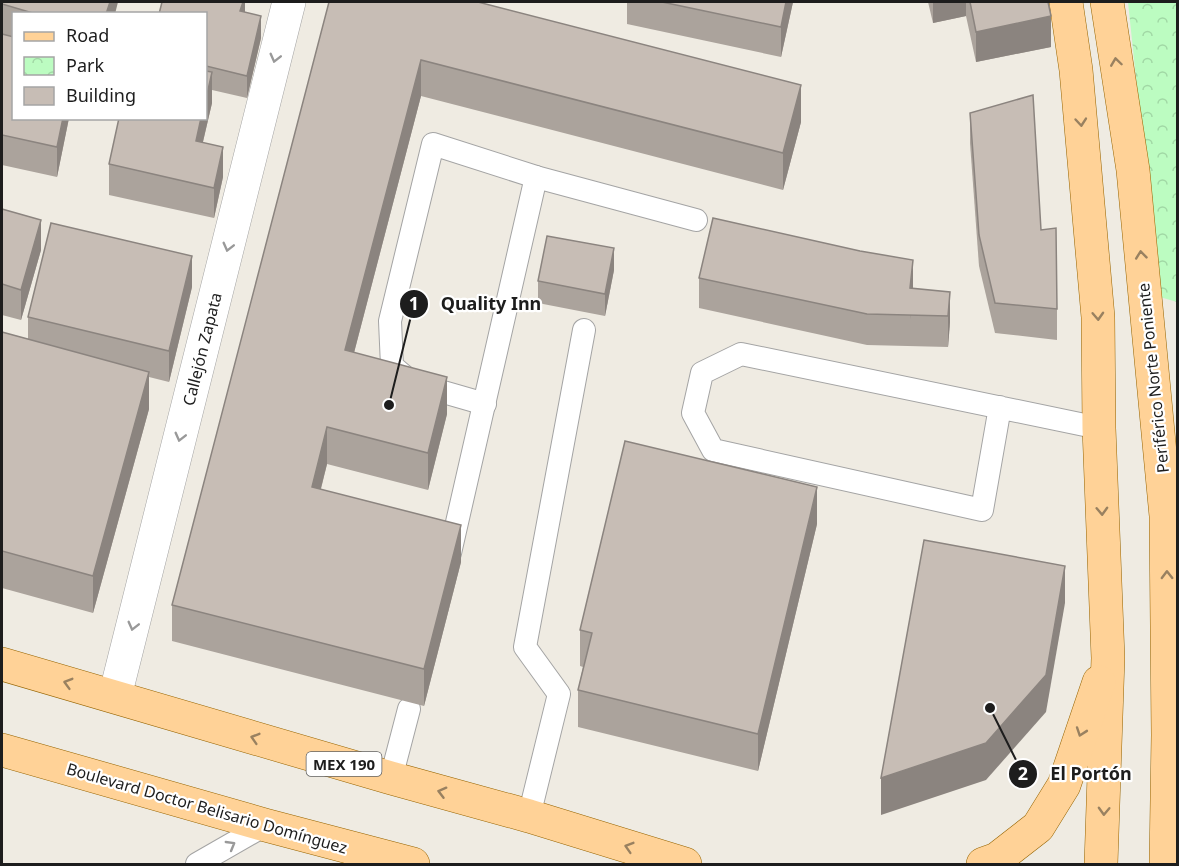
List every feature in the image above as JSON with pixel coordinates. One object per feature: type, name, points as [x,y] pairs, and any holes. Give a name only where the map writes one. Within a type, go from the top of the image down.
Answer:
[{"type":"main road","points":[[1065,2],[1076,70],[1098,317],[1099,428],[1108,658],[1101,864]]},
{"type":"main road","name":"Periférico Norte Poniente","points":[[1107,2],[1133,170],[1172,515],[1166,864]]},
{"type":"main road","points":[[983,864],[996,859],[1038,826],[1064,785],[1108,658]]},
{"type":"main road","name":"MEX 190","points":[[2,664],[529,816],[685,864]]},
{"type":"main road","points":[[1168,735],[1178,784]]},
{"type":"main road","name":"Boulevard Doctor Belisario Domínguez","points":[[2,750],[265,825],[413,864]]},
{"type":"street","name":"Callejón Zapata","points":[[115,696],[289,2]]},
{"type":"lane","points":[[485,404],[412,383],[392,366],[390,321],[433,144],[536,177],[696,220]]},
{"type":"lane","points":[[450,552],[536,177]]},
{"type":"lane","points":[[529,816],[559,694],[525,647],[584,330]]},
{"type":"lane","points":[[1000,407],[982,510],[713,450],[693,413],[702,373],[741,354],[1000,407],[1099,428]]},
{"type":"lane","points":[[391,778],[409,709]]},
{"type":"lane","points":[[196,864],[265,825]]},
{"type":"green space","points":[[1128,2],[1177,2],[1177,302],[1153,295],[1145,164]]},
{"type":"building","points":[[2,2],[110,2],[107,12],[29,12],[2,4]]},
{"type":"building","points":[[162,2],[243,2],[240,11],[261,16],[247,76],[207,66],[207,12],[160,12]]},
{"type":"building","points":[[329,2],[478,2],[801,85],[783,153],[421,60],[345,350],[447,377],[428,453],[327,427],[312,487],[461,525],[424,669],[172,605]]},
{"type":"building","points":[[662,2],[786,2],[781,27]]},
{"type":"building","points":[[970,2],[1048,2],[1051,16],[976,32]]},
{"type":"building","points":[[2,34],[12,36],[12,120],[63,120],[57,147],[2,135]]},
{"type":"building","points":[[207,71],[212,72],[207,94]]},
{"type":"building","points":[[1033,95],[1041,230],[1056,228],[1057,309],[995,303],[979,235],[970,113]]},
{"type":"building","points":[[119,120],[201,120],[196,141],[223,147],[214,188],[109,164]]},
{"type":"building","points":[[2,209],[41,220],[21,290],[2,284]]},
{"type":"building","points":[[713,218],[860,251],[913,260],[910,288],[950,292],[948,316],[867,314],[699,278]]},
{"type":"building","points":[[51,223],[192,256],[169,351],[28,317]]},
{"type":"building","points":[[547,236],[614,248],[605,294],[538,281]]},
{"type":"building","points":[[2,332],[149,372],[93,576],[2,551]]},
{"type":"building","points":[[625,441],[817,487],[758,734],[578,690],[592,633],[580,630]]},
{"type":"building","points":[[924,540],[1065,566],[1046,675],[986,743],[881,778]]},
{"type":"place","name":"Quality Inn","points":[[389,405]]},
{"type":"place","name":"El Portón","points":[[990,708]]}]
